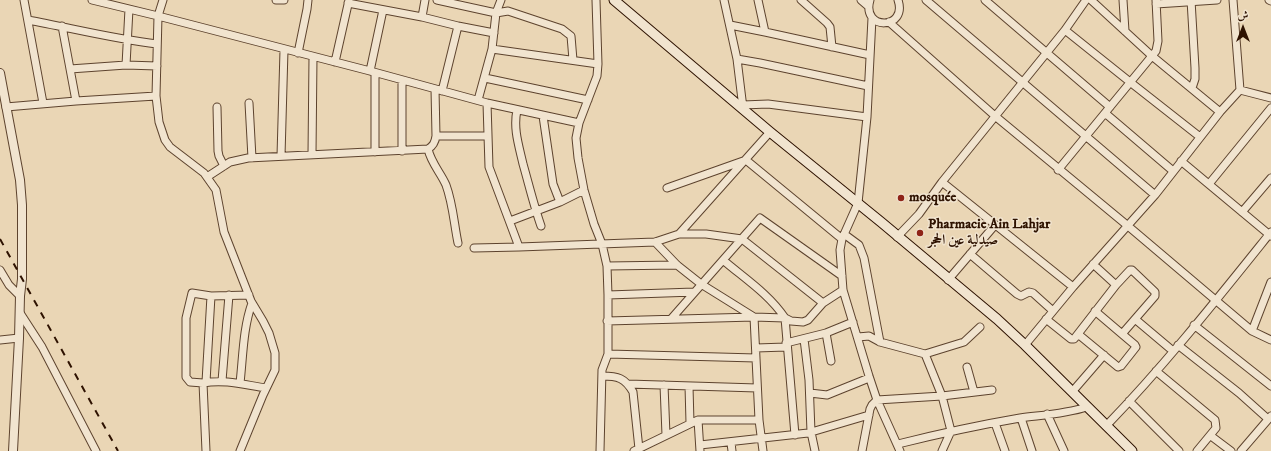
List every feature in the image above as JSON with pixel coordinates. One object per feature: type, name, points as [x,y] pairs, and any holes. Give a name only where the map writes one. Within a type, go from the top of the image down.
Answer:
[{"type":"main road","points":[[614,0],[1025,345],[1132,451]]},
{"type":"street","points":[[24,0],[43,103]]},
{"type":"street","points":[[92,0],[113,3],[128,9],[373,72],[478,100],[487,104],[579,123]]},
{"type":"street","points":[[163,0],[158,16],[157,44],[156,96],[159,122],[165,140],[170,147],[204,173],[216,190],[224,232],[252,303],[269,334],[274,353],[275,370],[240,451]]},
{"type":"street","points":[[276,0],[284,0]]},
{"type":"street","points":[[298,53],[308,9],[308,0]]},
{"type":"street","points":[[422,17],[425,0]]},
{"type":"street","points":[[437,0],[496,13],[508,11],[562,29],[570,34],[573,60]]},
{"type":"street","points":[[478,100],[492,49],[496,13],[501,0]]},
{"type":"street","points":[[596,0],[597,76],[579,123],[576,138],[584,190],[594,224],[602,244],[607,266],[608,354],[602,370],[600,451]]},
{"type":"street","points":[[758,0],[765,32]]},
{"type":"street","points":[[801,0],[828,23],[830,27],[832,46]]},
{"type":"street","points":[[861,0],[869,3],[869,12],[872,18],[867,117],[858,204],[843,237],[840,250],[842,276],[844,290],[853,322],[877,400],[899,448],[951,431],[1021,418],[1063,413],[1087,407]]},
{"type":"street","points":[[872,18],[878,22],[884,23],[896,18],[900,12],[898,0]]},
{"type":"street","points":[[985,0],[1110,107]]},
{"type":"street","points":[[898,237],[920,214],[942,182],[1065,30],[1086,0]]},
{"type":"street","points":[[1091,0],[1152,56],[1220,112]]},
{"type":"street","points":[[1123,0],[1126,31]]},
{"type":"street","points":[[1058,170],[1156,51],[1158,46],[1156,2],[1217,0]]},
{"type":"street","points":[[1025,345],[1053,310],[1155,195],[1220,112],[1240,90],[1233,0]]},
{"type":"street","points":[[335,62],[349,1],[383,10],[494,33]]},
{"type":"street","points":[[723,1],[737,59],[743,108],[768,104],[867,117]]},
{"type":"street","points":[[1191,1],[1196,68],[1192,88]]},
{"type":"street","points":[[931,2],[1022,83],[1155,195]]},
{"type":"street","points":[[126,65],[128,9]]},
{"type":"street","points":[[375,152],[373,72],[383,10]]},
{"type":"street","points":[[28,20],[62,26],[126,41],[157,44]]},
{"type":"street","points":[[889,22],[1058,170],[1128,226],[1252,331],[1271,340]]},
{"type":"street","points":[[730,25],[870,55]]},
{"type":"street","points":[[62,26],[76,101]]},
{"type":"street","points":[[207,177],[236,160],[312,154],[428,149],[435,142],[439,90],[458,26]]},
{"type":"street","points":[[1065,30],[1200,137]]},
{"type":"street","points":[[492,49],[598,64]]},
{"type":"street","points":[[281,156],[284,50]]},
{"type":"street","points":[[312,154],[313,57]]},
{"type":"street","points":[[737,59],[868,86]]},
{"type":"street","points":[[70,68],[126,65],[157,66]]},
{"type":"street","points":[[0,73],[20,180],[22,206],[22,272],[13,451]]},
{"type":"street","points":[[485,78],[588,100]]},
{"type":"street","points":[[402,80],[402,151]]},
{"type":"street","points":[[1240,90],[1271,98]]},
{"type":"street","points":[[6,106],[156,96]]},
{"type":"street","points":[[249,103],[252,158]]},
{"type":"street","points":[[487,104],[489,167],[519,247]]},
{"type":"street","points":[[217,107],[218,151],[224,166]]},
{"type":"street","points":[[1209,184],[1271,108]]},
{"type":"street","points":[[517,110],[515,131],[541,226]]},
{"type":"street","points":[[1105,113],[1173,171]]},
{"type":"street","points":[[543,116],[553,184],[560,202]]},
{"type":"street","points":[[680,234],[770,132]]},
{"type":"street","points":[[436,136],[488,136]]},
{"type":"street","points":[[428,149],[430,159],[446,185],[452,208],[458,244]]},
{"type":"street","points":[[667,188],[746,160]]},
{"type":"street","points":[[746,160],[843,237],[859,245],[864,258],[880,342]]},
{"type":"street","points":[[1106,426],[1178,345],[1270,234],[1181,161]]},
{"type":"street","points":[[1242,212],[1271,178]]},
{"type":"street","points":[[942,182],[1073,287]]},
{"type":"street","points":[[510,221],[560,202],[584,190]]},
{"type":"street","points":[[671,319],[760,218],[842,276]]},
{"type":"street","points":[[948,280],[995,225]]},
{"type":"street","points":[[474,248],[656,242],[680,234],[713,235],[742,239],[823,303]]},
{"type":"street","points":[[656,242],[677,265],[701,284],[754,317]]},
{"type":"street","points":[[970,254],[1017,294],[1021,296],[1029,292],[1033,293],[1053,310]]},
{"type":"street","points":[[723,260],[766,296],[779,309],[785,318],[786,345],[795,435]]},
{"type":"street","points":[[1093,264],[1116,285]]},
{"type":"street","points":[[607,266],[677,265]]},
{"type":"street","points":[[0,270],[9,285],[20,296]]},
{"type":"street","points":[[1046,319],[1071,339],[1074,339],[1116,285],[1130,270],[1132,270],[1155,292],[1155,296],[1122,334]]},
{"type":"street","points":[[1252,331],[1271,282]]},
{"type":"street","points":[[607,321],[754,317],[785,318],[791,321],[803,322],[808,320],[823,303],[844,290]]},
{"type":"street","points":[[608,295],[694,292]]},
{"type":"street","points":[[249,295],[211,296],[192,293],[186,318],[186,377],[190,382],[205,383],[222,381],[266,388]]},
{"type":"street","points":[[222,381],[229,295]]},
{"type":"street","points":[[206,451],[205,383],[211,296]]},
{"type":"street","points":[[240,383],[245,336],[249,311],[252,303]]},
{"type":"street","points":[[1078,334],[1116,366],[1121,366],[1136,346],[1096,311]]},
{"type":"street","points":[[20,313],[42,347],[96,451]]},
{"type":"street","points":[[754,317],[757,388],[763,451]]},
{"type":"street","points":[[1135,319],[1172,351]]},
{"type":"street","points":[[756,348],[786,345],[826,333],[853,322]]},
{"type":"street","points":[[1194,325],[1271,386]]},
{"type":"street","points":[[858,337],[869,336],[880,342],[925,354],[964,342],[980,327]]},
{"type":"street","points":[[826,333],[831,361]]},
{"type":"street","points":[[0,340],[19,338]]},
{"type":"street","points":[[804,339],[808,363],[811,432],[815,451]]},
{"type":"street","points":[[1178,345],[1270,417],[1241,451]]},
{"type":"street","points":[[608,354],[756,358]]},
{"type":"street","points":[[925,354],[942,396],[951,431],[942,451]]},
{"type":"street","points":[[1072,392],[1104,355]]},
{"type":"street","points":[[967,367],[974,392]]},
{"type":"street","points":[[1156,370],[1212,418],[1216,424],[1216,428],[1211,436],[1197,451]]},
{"type":"street","points":[[602,376],[615,376],[628,384],[633,392],[637,450],[698,420],[760,420]]},
{"type":"street","points":[[810,393],[827,395],[870,378]]},
{"type":"street","points":[[628,384],[757,388]]},
{"type":"street","points":[[664,385],[666,435]]},
{"type":"street","points":[[689,386],[690,423]]},
{"type":"street","points":[[862,451],[869,415],[872,405],[877,400],[942,396],[992,390]]},
{"type":"street","points":[[1129,401],[1179,451]]},
{"type":"street","points":[[1047,414],[1064,451]]},
{"type":"street","points":[[698,420],[700,448],[731,442],[811,432],[869,415]]},
{"type":"street","points":[[1021,418],[1032,451]]},
{"type":"street","points":[[995,423],[1005,451]]},
{"type":"street","points":[[1211,436],[1232,451]]},
{"type":"street","points":[[731,442],[732,451]]},
{"type":"railway","points":[[0,239],[118,451]]},
{"type":"place","name":"mosquée","points":[[901,198]]},
{"type":"place","name":"Pharmacie Ain Lahjar صيدلية عين الحجر","points":[[920,233]]}]
